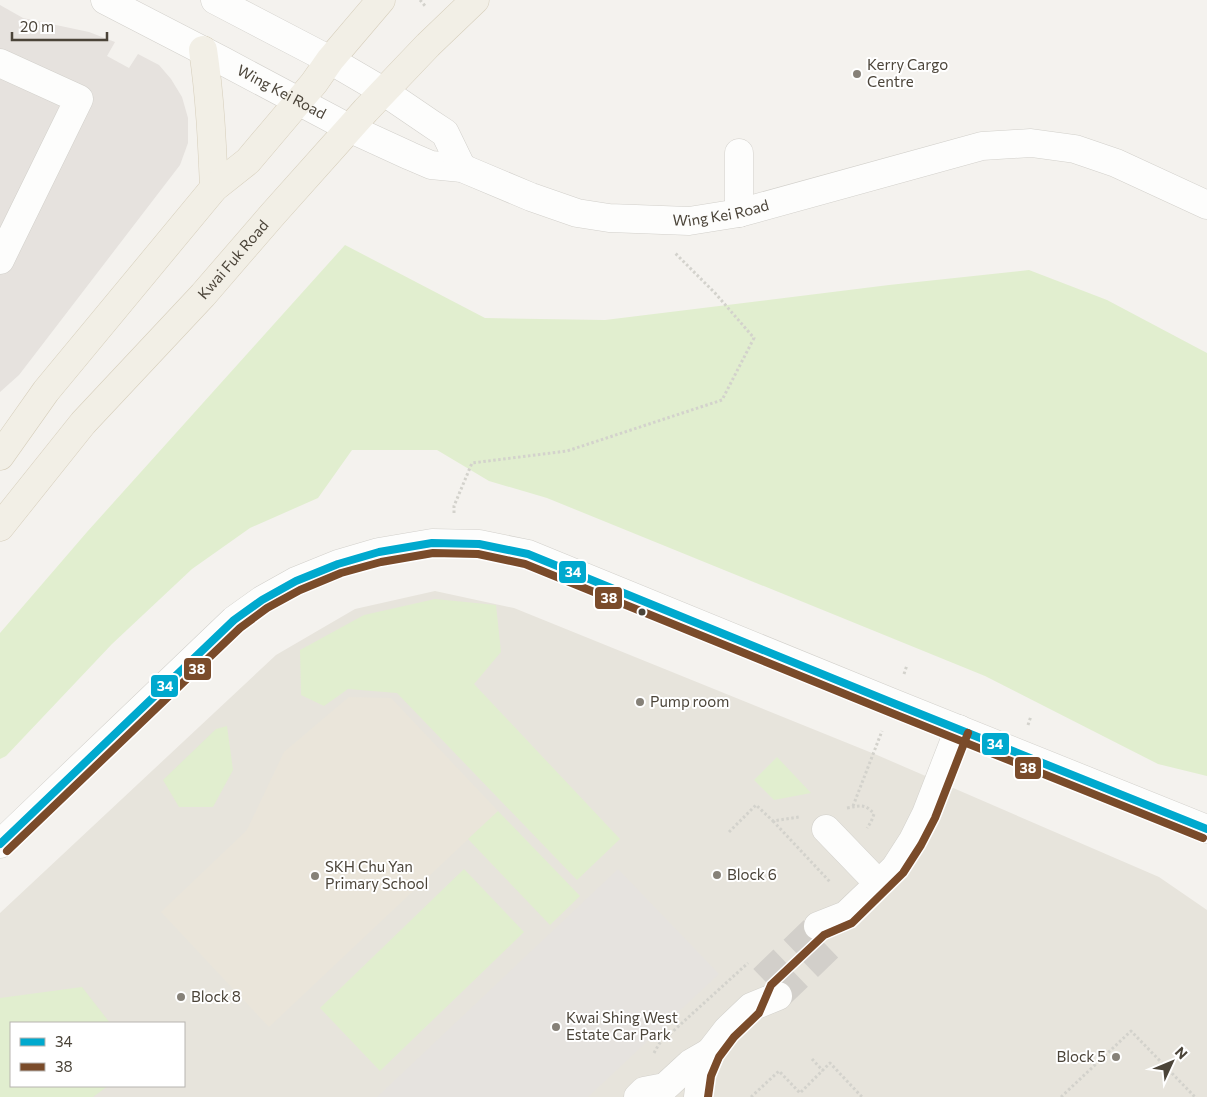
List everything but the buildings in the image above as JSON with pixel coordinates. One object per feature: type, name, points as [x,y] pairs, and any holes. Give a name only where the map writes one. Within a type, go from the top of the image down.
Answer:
[{"type":"main road","points":[[4,442],[214,188],[248,161],[298,102],[330,60],[382,0]]},
{"type":"main road","name":"Kwai Fuk Road","points":[[0,527],[82,424],[202,295],[349,128],[428,45],[475,0]]},
{"type":"main road","points":[[203,50],[211,119],[214,188]]},
{"type":"street","name":"Wing Kei Road","points":[[106,0],[349,128],[431,165],[462,168],[531,197],[577,213],[609,218],[689,221],[739,213],[982,146],[1031,143],[1076,149],[1116,163],[1207,205]]},
{"type":"street","points":[[215,0],[330,60],[446,133],[462,168]]},
{"type":"street","points":[[0,62],[79,99],[0,260]]},
{"type":"street","points":[[739,153],[739,213]]},
{"type":"street","points":[[0,844],[234,620],[262,600],[296,581],[338,564],[379,552],[432,543],[478,544],[528,554],[1207,829]]},
{"type":"street","points":[[826,934],[895,868],[913,840],[926,814],[959,729]]},
{"type":"street","points":[[826,830],[879,884]]},
{"type":"street","points":[[698,1097],[700,1073],[710,1052],[727,1030],[751,1007],[763,979]]},
{"type":"street","points":[[653,1093],[691,1063],[710,1052]]},
{"type":"path","points":[[454,513],[454,506],[472,463],[567,452],[722,400],[754,338],[684,261]]},
{"type":"path","points":[[903,676],[907,665]]},
{"type":"path","points":[[1028,726],[1031,716]]},
{"type":"path","points":[[852,807],[882,730]]},
{"type":"path","points":[[773,822],[831,883]]},
{"type":"path","points":[[653,1093],[646,1066],[659,1044],[763,979]]},
{"type":"path","points":[[1061,1097],[1131,1031],[1195,1097]]},
{"type":"path","points":[[812,1059],[823,1071]]},
{"type":"path","points":[[751,1097],[779,1071],[800,1093],[830,1063],[862,1097]]},
{"type":"shaded area","points":[[0,5],[23,18],[89,32],[115,42],[107,56],[129,68],[138,54],[159,65],[171,79],[182,97],[188,118],[188,143],[180,165],[19,375],[0,392]]},
{"type":"shaded area","points":[[435,591],[514,608],[877,755],[1159,877],[1207,910],[1207,1097],[0,1097],[0,913],[276,655],[355,609]]},
{"type":"shaded area","name":"SKH Chu Yan Primary School","points":[[349,697],[391,698],[498,811],[269,1027],[161,912],[247,830],[284,752]]},
{"type":"shaded area","name":"Kwai Shing West Estate Car Park","points":[[618,869],[719,974],[588,1097],[377,1097]]},
{"type":"green space","points":[[345,245],[485,318],[605,320],[1029,270],[1107,300],[1207,353],[1207,776],[1158,764],[985,676],[547,498],[489,481],[437,450],[352,450],[318,498],[250,528],[192,569],[112,644],[6,756],[0,759],[0,633],[87,532]]},
{"type":"green space","points":[[435,599],[496,605],[501,652],[474,684],[620,839],[577,880],[397,693],[348,689],[324,706],[301,695],[300,650],[364,615]]},
{"type":"green space","points":[[227,726],[233,770],[213,807],[179,807],[163,780],[216,729]]},
{"type":"green space","points":[[777,757],[811,793],[774,800],[754,780]]},
{"type":"green space","points":[[498,811],[580,896],[550,925],[468,839]]},
{"type":"green space","points":[[464,869],[524,932],[380,1071],[320,1008]]},
{"type":"green space","points":[[82,987],[109,1022],[10,1022],[10,1087],[107,1087],[93,1097],[0,1097],[0,998]]},
{"type":"tunnel","points":[[763,979],[818,926]]},
{"type":"tunnel","points":[[778,996],[834,942]]},
{"type":"transit line","name":"34","points":[[0,844],[234,620],[262,600],[296,581],[338,564],[379,552],[432,543],[479,544],[528,554],[1207,829]]},
{"type":"transit line","name":"38","points":[[7,851],[240,628],[267,608],[300,590],[341,573],[381,562],[433,553],[478,554],[525,564],[1203,838]]},
{"type":"transit line","name":"38","points":[[708,1097],[711,1076],[719,1057],[734,1037],[759,1013],[771,985],[824,935],[852,923],[903,873],[935,818],[968,733]]},
{"type":"place","name":"Kerry Cargo Centre","points":[[857,74]]},
{"type":"place","name":"Pump room","points":[[640,702]]},
{"type":"place","name":"Block 6","points":[[717,875]]},
{"type":"place","name":"SKH Chu Yan Primary School","points":[[315,876]]},
{"type":"place","name":"Block 8","points":[[181,997]]},
{"type":"place","name":"Kwai Shing West Estate Car Park","points":[[556,1027]]},
{"type":"place","name":"Block 5","points":[[1116,1057]]}]
